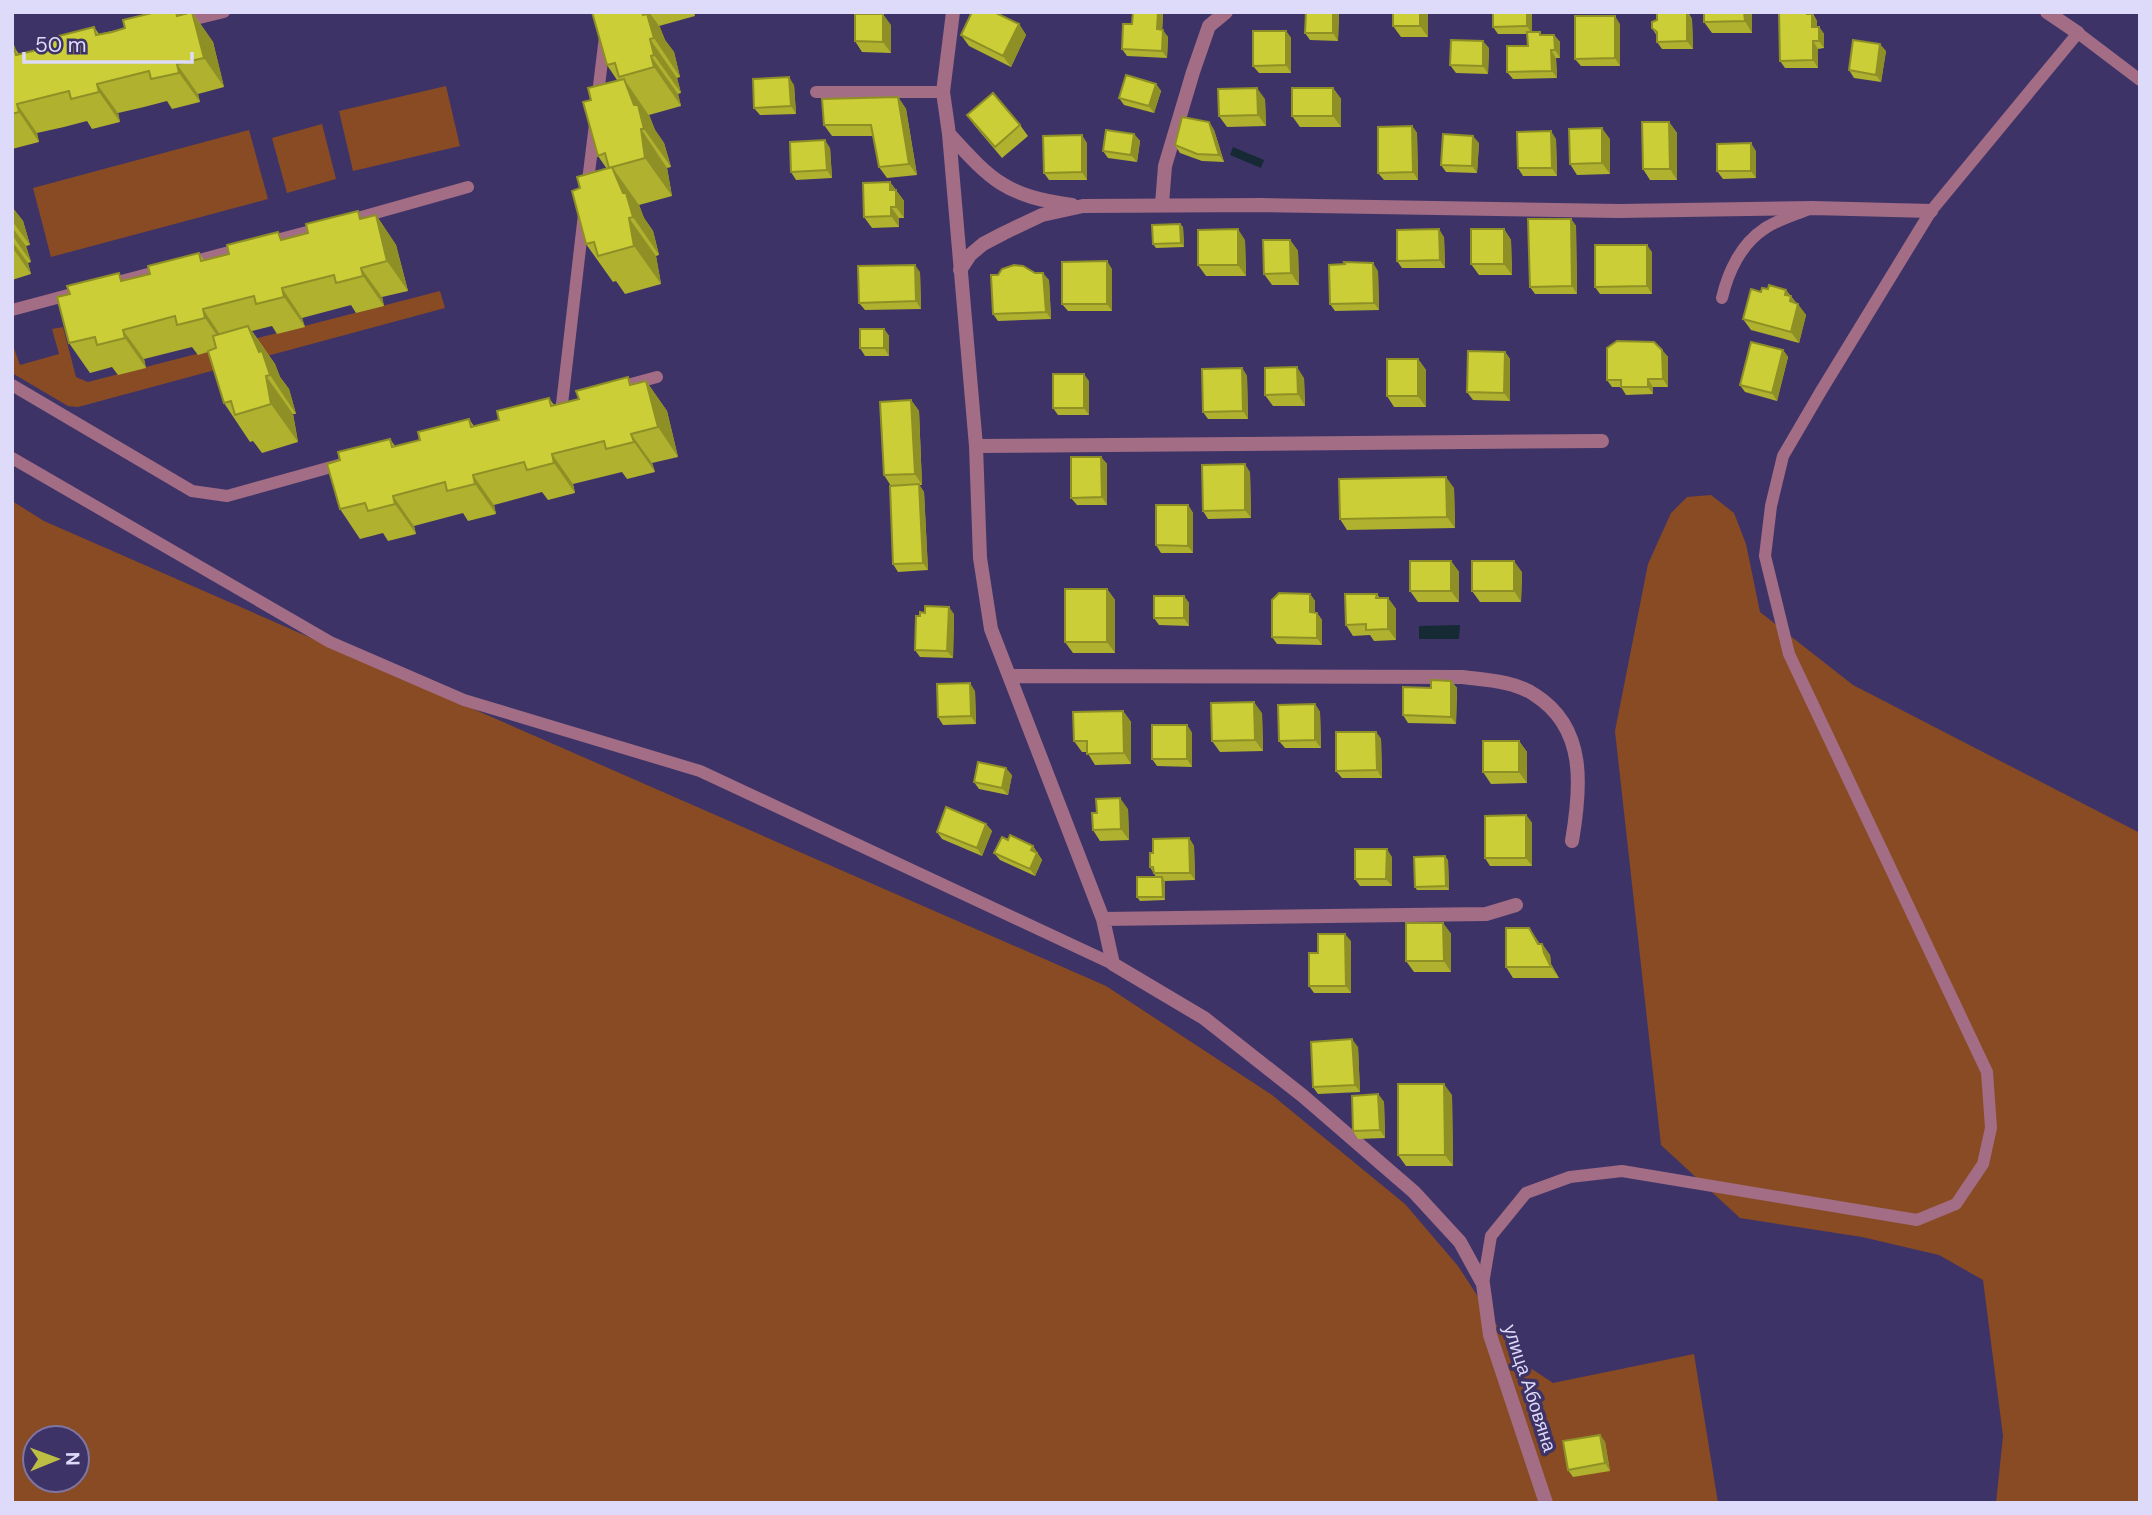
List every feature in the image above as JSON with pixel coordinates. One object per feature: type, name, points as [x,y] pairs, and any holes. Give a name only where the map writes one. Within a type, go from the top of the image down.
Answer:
[{"type":"street","points":[[953,12],[943,92],[976,446],[982,570],[991,629],[1102,919],[1113,964],[1204,1018],[1414,1192],[1460,1242],[1483,1284]]},
{"type":"street","points":[[1162,204],[1165,166],[1193,72],[1209,26],[1226,12]]},
{"type":"street","points":[[2047,12],[2078,33]]},
{"type":"street","points":[[949,134],[991,178],[1016,192],[1039,200],[1083,206],[1162,204],[1619,211],[1812,208],[1931,211]]},
{"type":"street","points":[[960,270],[983,244],[1004,233],[1042,215],[1083,206]]},
{"type":"street","points":[[976,446],[1602,441]]},
{"type":"street","points":[[1010,676],[1462,677],[1497,681],[1534,694],[1562,717],[1573,744],[1579,773],[1578,808],[1572,841]]},
{"type":"street","points":[[1102,919],[1486,914],[1516,905]]},
{"type":"street","name":"улица Абовяна","points":[[1483,1284],[1490,1335],[1546,1503]]},
{"type":"lane","points":[[171,25],[224,12]]},
{"type":"lane","points":[[549,407],[568,402],[608,12]]},
{"type":"lane","points":[[1483,1284],[1491,1236],[1526,1193],[1570,1177],[1622,1171],[1917,1220],[1955,1204],[1983,1164],[1991,1128],[1987,1072],[1789,654],[1765,556],[1771,506],[1783,456],[1931,211],[2078,33],[2140,80]]},
{"type":"lane","points":[[816,92],[943,92]]},
{"type":"lane","points":[[92,289],[437,198],[468,187]]},
{"type":"lane","points":[[1722,298],[1727,274],[1746,246],[1764,229],[1812,208]]},
{"type":"lane","points":[[12,310],[79,292]]},
{"type":"lane","points":[[610,390],[657,377]]},
{"type":"lane","points":[[12,385],[192,491],[209,495],[227,496],[361,459]]},
{"type":"lane","points":[[12,458],[330,642],[464,701],[700,771],[1113,964]]},
{"type":"shaded area","points":[[446,86],[460,146],[353,171],[339,111]]},
{"type":"shaded area","points":[[322,124],[336,179],[287,193],[272,138]]},
{"type":"shaded area","points":[[249,130],[268,199],[51,257],[33,188]]},
{"type":"shaded area","points":[[440,291],[445,308],[78,407],[68,406],[12,373],[12,343],[20,365],[59,354],[52,329],[63,327],[76,377],[88,382]]},
{"type":"shaded area","points":[[1711,495],[1734,513],[1746,544],[1760,612],[1853,685],[2140,833],[2140,1503],[1996,1503],[2003,1436],[1983,1280],[1939,1255],[1862,1237],[1740,1218],[1661,1145],[1615,731],[1648,564],[1671,513],[1687,497]]},
{"type":"shaded area","points":[[12,501],[44,521],[1106,986],[1272,1095],[1405,1204],[1458,1266],[1520,1361],[1553,1383],[1694,1354],[1718,1503],[12,1503]]},
{"type":"water","points":[[1233,147],[1264,160],[1261,168],[1230,155]]},
{"type":"water","points":[[1460,625],[1459,639],[1419,639],[1419,626]]},
{"type":"building","points":[[156,12],[176,12],[177,16],[192,12],[204,58],[177,64],[179,73],[151,79],[149,71],[97,84],[99,92],[71,99],[69,91],[17,104],[19,112],[12,114],[12,48],[14,47],[16,55],[45,48],[43,40],[94,27],[96,35],[112,32],[125,28],[123,20]]},
{"type":"building","points":[[592,12],[647,14],[654,38],[650,39],[654,67],[619,77],[615,63],[607,65]]},
{"type":"building","points":[[972,12],[994,12],[1019,24],[1003,56],[961,35]]},
{"type":"building","points":[[1133,12],[1158,12],[1157,29],[1163,30],[1162,51],[1122,49],[1123,24],[1132,24]]},
{"type":"building","points":[[1306,12],[1333,12],[1333,33],[1305,33]]},
{"type":"building","points":[[1393,12],[1420,12],[1420,26],[1393,26]]},
{"type":"building","points":[[1493,12],[1527,12],[1527,26],[1493,27]]},
{"type":"building","points":[[1657,12],[1687,12],[1687,41],[1657,42],[1657,32],[1652,28],[1652,22],[1657,20]]},
{"type":"building","points":[[1704,12],[1744,12],[1745,21],[1704,22]]},
{"type":"building","points":[[1779,12],[1812,14],[1812,27],[1819,27],[1819,41],[1813,41],[1813,60],[1780,61]]},
{"type":"building","points":[[855,14],[883,14],[883,42],[855,41]]},
{"type":"building","points":[[1575,16],[1615,16],[1615,58],[1575,59]]},
{"type":"building","points":[[1253,31],[1286,31],[1286,65],[1253,66]]},
{"type":"building","points":[[1527,32],[1554,35],[1555,50],[1551,50],[1552,71],[1507,72],[1507,46],[1528,46]]},
{"type":"building","points":[[1451,40],[1483,41],[1483,66],[1450,65]]},
{"type":"building","points":[[1853,40],[1880,44],[1876,75],[1849,70]]},
{"type":"building","points":[[1126,75],[1156,84],[1149,106],[1119,98]]},
{"type":"building","points":[[789,77],[791,106],[754,108],[753,79]]},
{"type":"building","points":[[624,79],[634,105],[638,105],[644,129],[641,129],[645,158],[609,168],[605,153],[598,156],[583,102],[591,100],[588,88]]},
{"type":"building","points":[[1257,88],[1258,115],[1219,116],[1218,89]]},
{"type":"building","points":[[1292,88],[1333,88],[1333,116],[1292,116]]},
{"type":"building","points":[[993,93],[1020,125],[995,147],[967,115]]},
{"type":"building","points":[[898,97],[909,164],[879,167],[871,125],[824,125],[822,99]]},
{"type":"building","points":[[1182,117],[1209,122],[1219,155],[1197,154],[1175,145]]},
{"type":"building","points":[[1642,122],[1669,122],[1670,169],[1643,169]]},
{"type":"building","points":[[1412,126],[1413,172],[1378,173],[1378,127]]},
{"type":"building","points":[[1602,128],[1602,163],[1570,164],[1569,129]]},
{"type":"building","points":[[1106,130],[1134,134],[1131,155],[1103,151]]},
{"type":"building","points":[[1551,131],[1552,168],[1518,168],[1517,132]]},
{"type":"building","points":[[1443,134],[1473,136],[1472,166],[1441,165]]},
{"type":"building","points":[[1082,135],[1082,172],[1044,173],[1043,136]]},
{"type":"building","points":[[825,140],[827,170],[791,172],[790,142]]},
{"type":"building","points":[[1751,143],[1751,171],[1717,171],[1717,144]]},
{"type":"building","points":[[612,167],[623,193],[626,193],[633,217],[629,218],[634,246],[598,256],[594,242],[586,244],[572,191],[580,188],[577,177]]},
{"type":"building","points":[[890,182],[890,190],[896,190],[896,207],[891,207],[891,216],[864,217],[863,183]]},
{"type":"building","points":[[358,211],[360,219],[376,215],[387,261],[361,268],[363,276],[336,283],[334,275],[282,288],[284,297],[256,304],[254,296],[203,309],[205,318],[177,325],[175,316],[123,330],[125,338],[97,345],[95,337],[69,343],[57,297],[70,294],[67,286],[119,273],[121,281],[150,274],[148,266],[199,253],[201,261],[229,254],[227,245],[278,232],[281,240],[308,233],[306,224]]},
{"type":"building","points":[[1528,219],[1571,219],[1572,286],[1530,287]]},
{"type":"building","points":[[1180,224],[1181,243],[1153,244],[1152,225]]},
{"type":"building","points":[[1238,229],[1238,265],[1198,265],[1198,230]]},
{"type":"building","points":[[1439,229],[1440,260],[1397,261],[1397,230]]},
{"type":"building","points":[[1471,229],[1504,229],[1504,264],[1471,264]]},
{"type":"building","points":[[1263,240],[1290,240],[1291,273],[1264,274]]},
{"type":"building","points":[[1595,245],[1647,245],[1647,286],[1595,287]]},
{"type":"building","points":[[1107,261],[1107,304],[1062,304],[1062,262]]},
{"type":"building","points":[[1344,262],[1373,263],[1374,303],[1330,304],[1329,265],[1345,264]]},
{"type":"building","points":[[915,265],[916,301],[859,303],[858,266]]},
{"type":"building","points":[[1014,265],[1023,266],[1035,273],[1043,273],[1046,312],[993,314],[991,275],[998,275],[1002,269]]},
{"type":"building","points":[[1769,285],[1786,290],[1785,295],[1791,296],[1790,301],[1798,304],[1791,332],[1743,319],[1751,289],[1761,292],[1762,288],[1768,289]]},
{"type":"building","points":[[248,326],[259,352],[262,351],[270,375],[266,376],[271,404],[235,415],[231,401],[224,403],[208,351],[216,348],[213,336]]},
{"type":"building","points":[[860,329],[884,329],[884,348],[860,348]]},
{"type":"building","points":[[1617,341],[1654,342],[1662,350],[1663,379],[1648,379],[1648,387],[1621,387],[1621,380],[1607,380],[1607,348]]},
{"type":"building","points":[[1751,342],[1783,350],[1772,393],[1740,385]]},
{"type":"building","points":[[1468,351],[1505,352],[1504,393],[1467,392]]},
{"type":"building","points":[[1387,359],[1418,359],[1418,396],[1387,396]]},
{"type":"building","points":[[1297,367],[1298,394],[1265,395],[1265,368]]},
{"type":"building","points":[[1242,368],[1243,411],[1203,412],[1202,369]]},
{"type":"building","points":[[1053,374],[1084,374],[1084,408],[1053,408]]},
{"type":"building","points":[[628,377],[630,385],[646,381],[658,427],[631,434],[634,442],[606,449],[604,441],[552,454],[554,463],[527,470],[524,462],[473,475],[475,484],[447,491],[445,482],[393,496],[395,504],[368,511],[365,503],[340,509],[327,464],[340,460],[338,452],[390,439],[392,447],[420,440],[418,432],[469,419],[471,427],[499,420],[497,411],[549,398],[551,406],[579,399],[576,391]]},
{"type":"building","points":[[911,400],[915,474],[884,475],[880,402]]},
{"type":"building","points":[[1071,457],[1101,457],[1102,497],[1071,498]]},
{"type":"building","points":[[1245,464],[1245,510],[1203,511],[1202,465]]},
{"type":"building","points":[[1446,477],[1447,517],[1340,519],[1339,479]]},
{"type":"building","points":[[919,484],[923,563],[893,564],[890,486]]},
{"type":"building","points":[[1156,505],[1188,505],[1188,546],[1156,545]]},
{"type":"building","points":[[1410,561],[1451,561],[1451,591],[1410,591]]},
{"type":"building","points":[[1472,561],[1514,561],[1514,591],[1472,591]]},
{"type":"building","points":[[1065,589],[1107,589],[1107,642],[1065,642]]},
{"type":"building","points":[[1279,593],[1310,594],[1310,612],[1317,613],[1317,638],[1272,637],[1272,600]]},
{"type":"building","points":[[1345,594],[1377,594],[1376,598],[1388,598],[1388,629],[1366,630],[1366,624],[1346,625]]},
{"type":"building","points":[[1154,596],[1184,596],[1184,618],[1154,618]]},
{"type":"building","points":[[925,606],[949,607],[947,651],[915,650],[916,616],[920,616],[920,612],[925,613]]},
{"type":"building","points":[[1431,680],[1451,681],[1451,717],[1403,715],[1403,687],[1431,688]]},
{"type":"building","points":[[970,683],[971,716],[938,717],[937,684]]},
{"type":"building","points":[[1254,702],[1255,740],[1212,741],[1211,703]]},
{"type":"building","points":[[1315,704],[1315,740],[1279,741],[1278,705]]},
{"type":"building","points":[[1123,711],[1124,753],[1087,754],[1087,741],[1074,741],[1073,712]]},
{"type":"building","points":[[1152,725],[1187,725],[1187,759],[1152,759]]},
{"type":"building","points":[[1336,732],[1376,732],[1377,770],[1336,771]]},
{"type":"building","points":[[1483,741],[1519,741],[1519,772],[1483,772]]},
{"type":"building","points":[[978,762],[1006,768],[1002,788],[974,782]]},
{"type":"building","points":[[1120,798],[1121,829],[1093,830],[1092,813],[1097,813],[1096,799]]},
{"type":"building","points":[[946,807],[986,824],[977,848],[937,832]]},
{"type":"building","points":[[1526,815],[1526,858],[1485,858],[1485,816]]},
{"type":"building","points":[[1010,835],[1033,846],[1031,850],[1037,853],[1030,869],[994,853],[1002,837],[1008,840]]},
{"type":"building","points":[[1189,838],[1190,873],[1154,873],[1153,867],[1150,867],[1153,839]]},
{"type":"building","points":[[1355,849],[1387,849],[1386,879],[1355,879]]},
{"type":"building","points":[[1445,856],[1446,886],[1415,887],[1414,857]]},
{"type":"building","points":[[1137,877],[1162,877],[1163,897],[1137,897]]},
{"type":"building","points":[[1406,923],[1443,923],[1444,961],[1406,961]]},
{"type":"building","points":[[1506,928],[1529,928],[1538,944],[1542,944],[1551,967],[1506,967]]},
{"type":"building","points":[[1318,934],[1345,934],[1346,986],[1309,986],[1309,953],[1318,953]]},
{"type":"building","points":[[1352,1039],[1355,1085],[1313,1087],[1311,1042]]},
{"type":"building","points":[[1398,1084],[1444,1084],[1445,1155],[1398,1155]]},
{"type":"building","points":[[1378,1094],[1380,1130],[1353,1131],[1352,1096]]},
{"type":"building","points":[[1600,1435],[1605,1463],[1568,1470],[1563,1441]]}]
